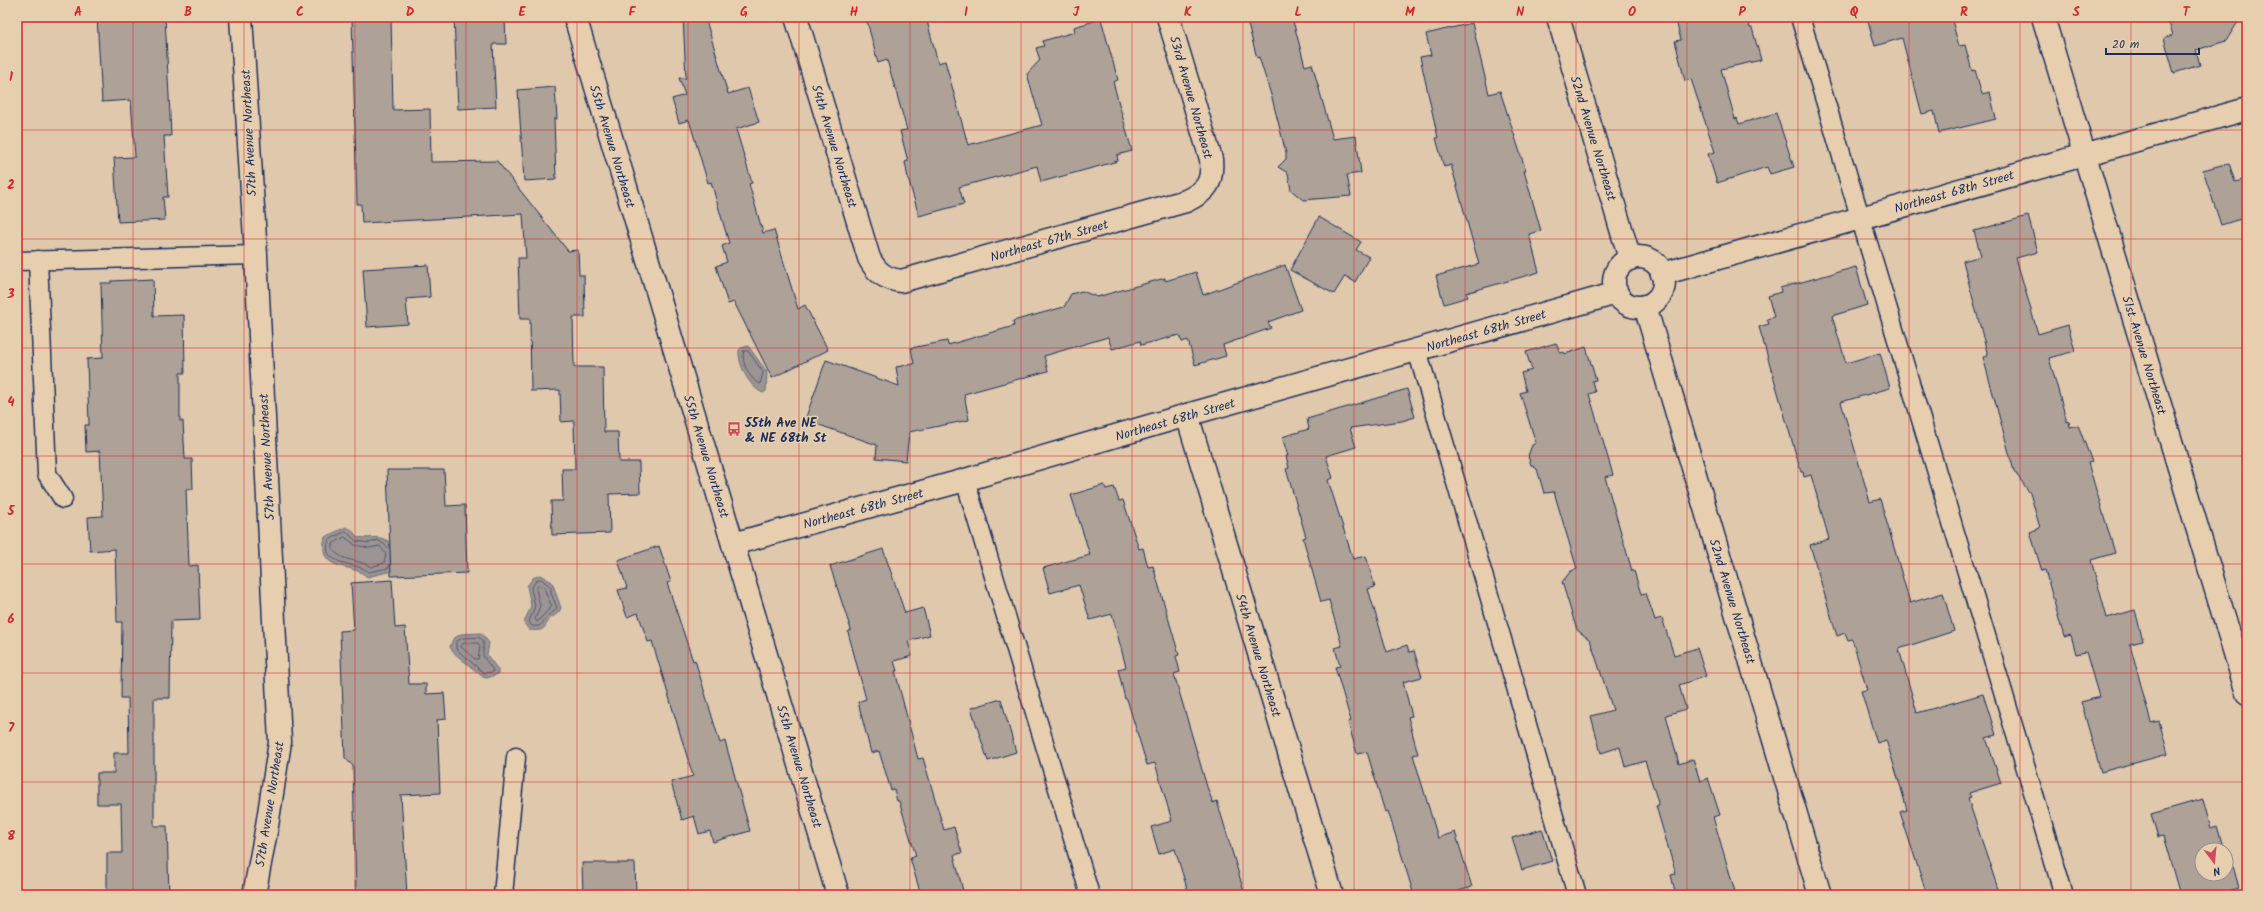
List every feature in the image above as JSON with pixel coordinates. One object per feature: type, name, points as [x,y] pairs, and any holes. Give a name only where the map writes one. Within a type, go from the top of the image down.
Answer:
[{"type":"street","name":"57th Avenue Northeast","points":[[241,17],[256,255],[280,742],[254,895]]},
{"type":"street","name":"55th Avenue Northeast","points":[[575,17],[838,895]]},
{"type":"street","name":"54th Avenue Northeast","points":[[796,17],[869,258],[878,272]]},
{"type":"street","name":"53rd Avenue Northeast","points":[[1168,17],[1208,148],[1212,170],[1210,178]]},
{"type":"street","name":"52nd Avenue Northeast","points":[[1558,17],[1630,259]]},
{"type":"street","name":"51st Avenue Northeast","points":[[2043,17],[2247,693]]},
{"type":"street","name":"Northeast 68th Street","points":[[1662,274],[2247,109]]},
{"type":"street","name":"Northeast 67th Street","points":[[878,272],[893,280],[908,280],[1186,202],[1203,192],[1210,178]]},
{"type":"street","points":[[1630,259],[1646,259],[1659,267],[1662,274],[1664,282],[1659,297],[1645,306],[1629,305],[1622,301],[1616,293],[1614,286],[1618,269],[1630,259]]},
{"type":"street","name":"Northeast 68th Street","points":[[733,544],[965,480],[1616,293]]},
{"type":"street","name":"52nd Avenue Northeast","points":[[1645,306],[1820,895]]},
{"type":"street","name":"54th Avenue Northeast","points":[[1187,415],[1332,895]]},
{"type":"lane","points":[[1800,17],[2064,895]]},
{"type":"lane","points":[[17,262],[38,260],[256,255]]},
{"type":"lane","points":[[38,260],[47,474],[64,499]]},
{"type":"lane","points":[[1417,350],[1577,895]]},
{"type":"lane","points":[[965,480],[1090,895]]},
{"type":"lane","points":[[503,895],[516,757]]},
{"type":"water","points":[[748,346],[767,372],[766,391],[763,393],[753,386],[742,369],[739,350]]},
{"type":"water","points":[[346,527],[352,530],[357,537],[379,538],[392,544],[392,571],[367,577],[361,572],[331,562],[326,557],[324,549],[325,537]]},
{"type":"water","points":[[540,575],[552,582],[561,608],[557,614],[549,620],[544,628],[540,630],[529,630],[524,623],[531,606],[527,586],[533,578]]},
{"type":"water","points":[[481,633],[489,643],[487,655],[498,670],[498,674],[487,678],[483,677],[453,652],[450,647],[453,639],[461,634]]},
{"type":"building","points":[[97,17],[165,17],[171,136],[164,136],[168,197],[163,197],[165,220],[118,222],[114,158],[135,157],[131,100],[102,102]]},
{"type":"building","points":[[391,17],[393,110],[430,109],[431,162],[497,161],[568,251],[578,250],[579,275],[584,275],[585,317],[573,317],[574,367],[603,367],[604,432],[618,432],[619,462],[639,462],[640,493],[609,494],[610,533],[552,535],[551,501],[563,501],[562,469],[575,469],[574,421],[561,422],[560,390],[531,391],[530,319],[520,319],[518,258],[526,258],[523,214],[362,223],[361,204],[357,204],[352,18]]},
{"type":"building","points":[[454,17],[505,17],[506,44],[493,44],[496,107],[458,109]]},
{"type":"building","points":[[683,17],[705,17],[728,94],[748,88],[759,122],[736,129],[752,183],[749,184],[763,233],[774,230],[798,309],[805,305],[828,350],[772,378],[734,302],[728,304],[716,266],[727,262],[722,246],[729,243],[711,182],[708,183],[689,120],[679,123],[672,99],[685,95],[679,78],[686,78]]},
{"type":"building","points":[[866,17],[926,17],[938,63],[945,61],[968,145],[1042,125],[1027,74],[1040,60],[1036,48],[1044,46],[1042,41],[1075,32],[1074,27],[1101,19],[1118,80],[1113,82],[1132,151],[1117,155],[1118,161],[1041,182],[1037,166],[959,187],[964,204],[919,216],[908,178],[905,162],[908,161],[900,131],[907,130],[887,60],[878,63]]},
{"type":"building","points":[[1246,17],[1292,17],[1305,66],[1312,64],[1333,139],[1356,136],[1361,173],[1347,175],[1351,196],[1303,200],[1291,190],[1288,173],[1278,167],[1286,159],[1286,153],[1272,98],[1259,57],[1257,58]]},
{"type":"building","points":[[1675,17],[1747,17],[1750,28],[1752,28],[1761,60],[1721,69],[1735,119],[1737,118],[1739,124],[1776,113],[1794,167],[1770,174],[1767,167],[1717,183],[1708,154],[1715,152],[1691,79],[1685,81],[1675,41],[1681,40]]},
{"type":"building","points":[[1867,17],[1951,17],[1959,46],[1965,45],[1972,71],[1975,70],[1982,94],[1990,92],[1996,119],[1939,133],[1934,111],[1922,114],[1902,38],[1875,46]]},
{"type":"building","points":[[2167,17],[2241,17],[2226,41],[2196,50],[2200,65],[2174,73],[2164,38],[2173,35]]},
{"type":"building","points":[[1472,23],[1489,94],[1500,91],[1526,171],[1524,171],[1541,231],[1529,234],[1539,272],[1466,293],[1468,297],[1444,304],[1436,276],[1479,264],[1451,165],[1444,167],[1436,138],[1438,138],[1420,57],[1431,55],[1426,34]]},
{"type":"building","points":[[555,87],[557,119],[554,119],[556,179],[524,181],[518,90]]},
{"type":"building","points":[[2229,163],[2235,182],[2247,179],[2247,217],[2221,225],[2203,170]]},
{"type":"building","points":[[2028,216],[2038,252],[2016,258],[2038,334],[2068,325],[2075,351],[2049,358],[2067,422],[2069,421],[2070,427],[2078,425],[2092,462],[2088,463],[2115,553],[2091,560],[2107,618],[2135,610],[2143,641],[2130,644],[2151,723],[2159,721],[2168,754],[2101,772],[2081,702],[2099,697],[2086,652],[2076,654],[2071,635],[2064,637],[2045,570],[2042,571],[2030,532],[2040,528],[2030,493],[2014,471],[1983,357],[1988,356],[1963,261],[1981,256],[1974,231]]},
{"type":"building","points":[[1319,217],[1361,242],[1356,250],[1369,257],[1355,282],[1345,276],[1334,294],[1290,270]]},
{"type":"building","points":[[428,265],[430,297],[406,299],[408,324],[367,327],[363,269]]},
{"type":"building","points":[[1285,265],[1301,310],[1268,322],[1271,328],[1223,345],[1226,356],[1195,365],[1188,340],[1182,342],[1179,335],[1141,345],[1140,341],[1112,349],[1108,337],[1044,356],[1048,371],[964,394],[969,420],[909,432],[906,461],[876,458],[877,445],[805,420],[826,360],[899,386],[896,367],[914,364],[911,348],[947,341],[948,345],[1014,326],[1013,321],[1064,307],[1071,294],[1082,291],[1097,297],[1165,278],[1165,281],[1196,272],[1203,295]]},
{"type":"building","points":[[1856,267],[1867,305],[1832,316],[1846,363],[1880,353],[1890,388],[1841,402],[1870,502],[1880,499],[1910,603],[1943,593],[1954,631],[1899,649],[1917,713],[1983,694],[1996,735],[1986,738],[2001,783],[1969,793],[1971,798],[1968,799],[2000,895],[1927,895],[1900,812],[1907,810],[1886,740],[1877,743],[1861,691],[1867,690],[1852,639],[1848,640],[1845,633],[1837,636],[1825,596],[1810,545],[1829,539],[1811,475],[1804,477],[1803,472],[1801,472],[1759,327],[1769,324],[1767,319],[1774,317],[1768,296],[1781,292],[1780,288]]},
{"type":"building","points":[[153,279],[154,316],[184,315],[185,373],[180,373],[180,421],[183,421],[185,459],[192,459],[193,489],[186,489],[189,566],[198,565],[200,620],[171,621],[170,698],[154,698],[154,826],[167,826],[169,895],[107,895],[107,853],[122,853],[121,804],[97,804],[97,773],[114,773],[114,753],[129,753],[128,698],[121,698],[122,622],[117,622],[115,549],[90,551],[88,517],[103,516],[100,451],[86,452],[85,425],[89,425],[87,359],[103,358],[101,283],[111,283],[111,281]]},
{"type":"building","points":[[1556,343],[1560,353],[1564,352],[1565,354],[1586,347],[1596,380],[1592,381],[1595,392],[1589,394],[1613,475],[1605,477],[1632,571],[1634,571],[1641,594],[1646,593],[1655,620],[1662,618],[1674,655],[1697,648],[1706,676],[1679,685],[1686,709],[1666,715],[1679,764],[1693,759],[1700,781],[1708,778],[1720,815],[1713,817],[1736,895],[1676,895],[1671,875],[1676,874],[1656,806],[1659,805],[1645,761],[1625,767],[1620,747],[1601,753],[1591,716],[1613,710],[1590,640],[1577,630],[1562,582],[1571,571],[1577,569],[1554,492],[1544,493],[1537,469],[1531,465],[1528,456],[1532,445],[1536,443],[1520,393],[1526,391],[1521,373],[1532,370],[1526,352]]},
{"type":"building","points":[[1407,389],[1415,417],[1402,421],[1350,428],[1356,447],[1326,456],[1333,478],[1328,480],[1353,559],[1366,556],[1375,587],[1368,589],[1387,652],[1407,645],[1409,652],[1414,651],[1422,677],[1403,682],[1412,716],[1408,717],[1418,754],[1413,755],[1438,838],[1455,832],[1472,887],[1445,895],[1414,895],[1388,811],[1385,812],[1367,752],[1357,754],[1348,722],[1351,721],[1335,667],[1340,666],[1335,648],[1342,646],[1329,600],[1321,602],[1303,538],[1306,537],[1286,469],[1289,468],[1286,456],[1288,456],[1282,437],[1309,429],[1307,419]]},
{"type":"building","points":[[387,470],[444,470],[446,506],[465,505],[467,573],[391,576]]},
{"type":"building","points":[[1104,485],[1106,489],[1114,487],[1119,501],[1123,500],[1139,549],[1143,548],[1148,567],[1153,566],[1179,655],[1176,656],[1180,672],[1174,674],[1207,787],[1213,803],[1217,801],[1245,895],[1189,895],[1175,849],[1159,854],[1151,827],[1172,821],[1155,763],[1147,765],[1127,699],[1125,699],[1118,669],[1126,667],[1112,614],[1090,620],[1079,585],[1050,593],[1043,568],[1090,555],[1071,495]]},
{"type":"building","points":[[659,546],[671,582],[667,583],[693,661],[695,660],[720,743],[725,741],[750,831],[713,842],[710,831],[699,834],[694,816],[682,820],[671,782],[693,776],[652,641],[648,642],[638,613],[627,617],[618,590],[627,588],[618,560]]},
{"type":"building","points":[[883,549],[905,613],[923,608],[930,635],[908,641],[912,656],[894,661],[897,671],[895,671],[918,759],[923,758],[944,830],[954,827],[962,853],[954,855],[964,895],[921,895],[910,858],[916,856],[899,801],[897,801],[894,789],[891,790],[879,751],[871,753],[858,702],[866,699],[848,632],[851,630],[830,566]]},
{"type":"building","points":[[392,580],[395,628],[405,627],[409,684],[426,684],[426,694],[444,693],[446,719],[437,720],[440,793],[401,795],[407,895],[364,895],[364,893],[356,893],[353,766],[345,758],[340,631],[354,630],[351,583]]},
{"type":"building","points":[[1001,699],[1016,752],[988,761],[971,708]]},
{"type":"building","points":[[2203,799],[2211,828],[2217,826],[2222,842],[2194,842],[2194,882],[2234,882],[2234,870],[2239,888],[2215,895],[2180,895],[2163,836],[2158,837],[2151,814]]},
{"type":"building","points":[[1542,829],[1552,861],[1522,870],[1512,838]]},
{"type":"building","points":[[582,863],[635,863],[636,895],[583,895]]},
{"type":"place","name":"55th Ave NE & NE 68th St","points":[[734,429]]}]
